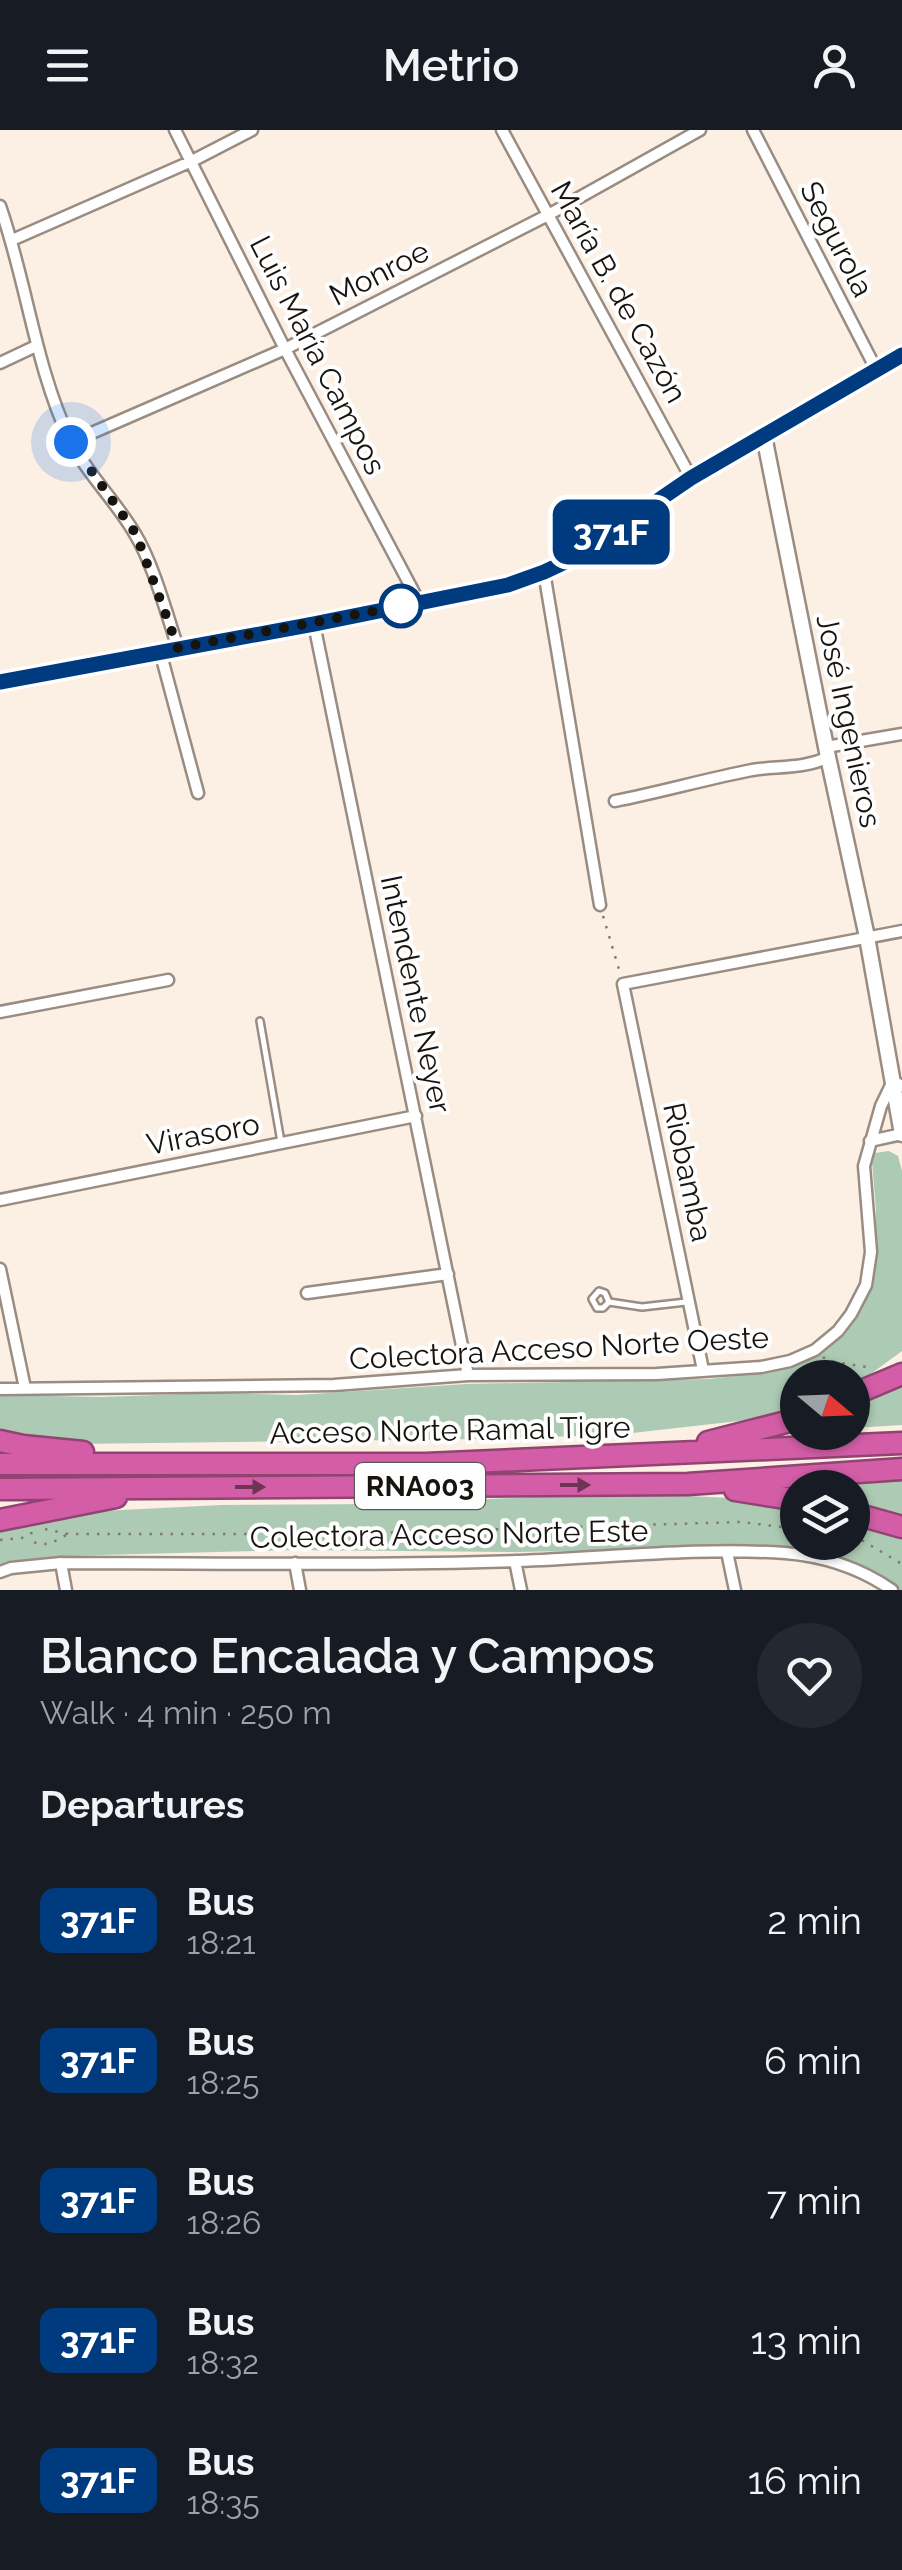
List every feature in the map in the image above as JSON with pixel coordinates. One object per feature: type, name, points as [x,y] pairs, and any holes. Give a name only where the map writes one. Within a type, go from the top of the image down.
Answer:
[{"type":"highway","points":[[870,1386],[894,1372]]},
{"type":"highway","points":[[636,1456],[780,1423]]},
{"type":"highway","points":[[0,1441],[199,1464]]},
{"type":"highway","name":"Acceso Norte Ramal Tigre","points":[[0,1464],[426,1464],[902,1443]]},
{"type":"highway","name":"Acceso Norte Ramal Tigre","points":[[0,1489],[688,1484],[902,1469]]},
{"type":"highway","points":[[688,1484],[780,1496]]},
{"type":"highway","points":[[0,1520],[153,1488]]},
{"type":"highway","points":[[870,1518],[902,1527]]},
{"type":"street","name":"Luis María Campos","points":[[174,130],[419,602]]},
{"type":"street","points":[[12,240],[192,162],[252,130]]},
{"type":"street","name":"María B. de Cazón","points":[[502,130],[691,478]]},
{"type":"street","name":"Monroe","points":[[71,442],[285,349],[548,215],[700,130]]},
{"type":"street","name":"Segurola","points":[[753,130],[877,371]]},
{"type":"street","points":[[0,206],[12,240],[36,346],[71,442],[136,534],[178,648]]},
{"type":"street","points":[[0,363],[36,346]]},
{"type":"street","points":[[0,682],[508,585],[544,572],[574,558],[691,478],[902,355]]},
{"type":"street","name":"José Ingenieros","points":[[764,436],[898,1084],[902,1134]]},
{"type":"street","points":[[544,572],[600,905]]},
{"type":"street","name":"Intendente Neyer","points":[[314,624],[468,1375]]},
{"type":"street","points":[[160,651],[198,793]]},
{"type":"street","points":[[615,801],[776,766],[807,766],[827,752],[902,734]]},
{"type":"street","points":[[624,984],[902,930]]},
{"type":"street","points":[[0,1012],[168,980]]},
{"type":"street","name":"Riobamba","points":[[624,984],[703,1370]]},
{"type":"street","name":"Colectora Acceso Norte Oeste","points":[[0,1389],[334,1384],[468,1375],[657,1374],[761,1368],[790,1361],[814,1350],[838,1331],[866,1286],[871,1252],[864,1166],[882,1106],[898,1084]]},
{"type":"street","name":"Virasoro","points":[[0,1200],[416,1116]]},
{"type":"street","points":[[870,1141],[902,1134]]},
{"type":"street","points":[[0,1269],[24,1388]]},
{"type":"street","points":[[307,1293],[448,1274]]},
{"type":"street","points":[[727,1552],[735,1590]]},
{"type":"street","name":"Colectora Acceso Norte Este","points":[[0,1572],[61,1564],[515,1561],[727,1552],[787,1554],[843,1564],[892,1590]]},
{"type":"street","points":[[515,1561],[520,1590]]},
{"type":"street","points":[[294,1563],[300,1590]]},
{"type":"street","points":[[61,1564],[66,1590]]},
{"type":"lane","points":[[260,1022],[281,1144]]},
{"type":"lane","points":[[609,1302],[642,1307],[689,1301]]},
{"type":"path","points":[[600,905],[624,984]]},
{"type":"path","points":[[814,1350],[828,1361],[894,1372]]},
{"type":"path","points":[[68,1534],[41,1545],[34,1542],[31,1531],[35,1526],[68,1534],[339,1534],[741,1522],[780,1527]]},
{"type":"path","points":[[0,1540],[31,1537]]},
{"type":"path","points":[[870,1547],[902,1564]]},
{"type":"green space","points":[[889,1151],[898,1156],[902,1171],[902,1351],[870,1375],[870,1360],[807,1360],[823,1353],[845,1334],[871,1288],[875,1264],[875,1153]]},
{"type":"green space","points":[[780,1369],[780,1414],[614,1435],[73,1444],[0,1434],[0,1395],[297,1395],[466,1384],[708,1379]]},
{"type":"green space","points":[[902,1381],[902,1425],[870,1427],[870,1393]]},
{"type":"green space","points":[[902,1477],[902,1518],[870,1510],[870,1479]]},
{"type":"green space","points":[[620,1493],[780,1504],[780,1557],[669,1549],[297,1550],[62,1556],[0,1564],[0,1529],[54,1517],[221,1505],[381,1504]]},
{"type":"green space","points":[[870,1526],[902,1536],[902,1590],[877,1574],[848,1562],[820,1560],[870,1560]]},
{"type":"bus line","name":"371F","points":[[0,682],[508,585],[544,572],[574,558],[691,478],[902,355]]},
{"type":"route","points":[[71,442],[136,534],[178,648],[401,606]]}]
